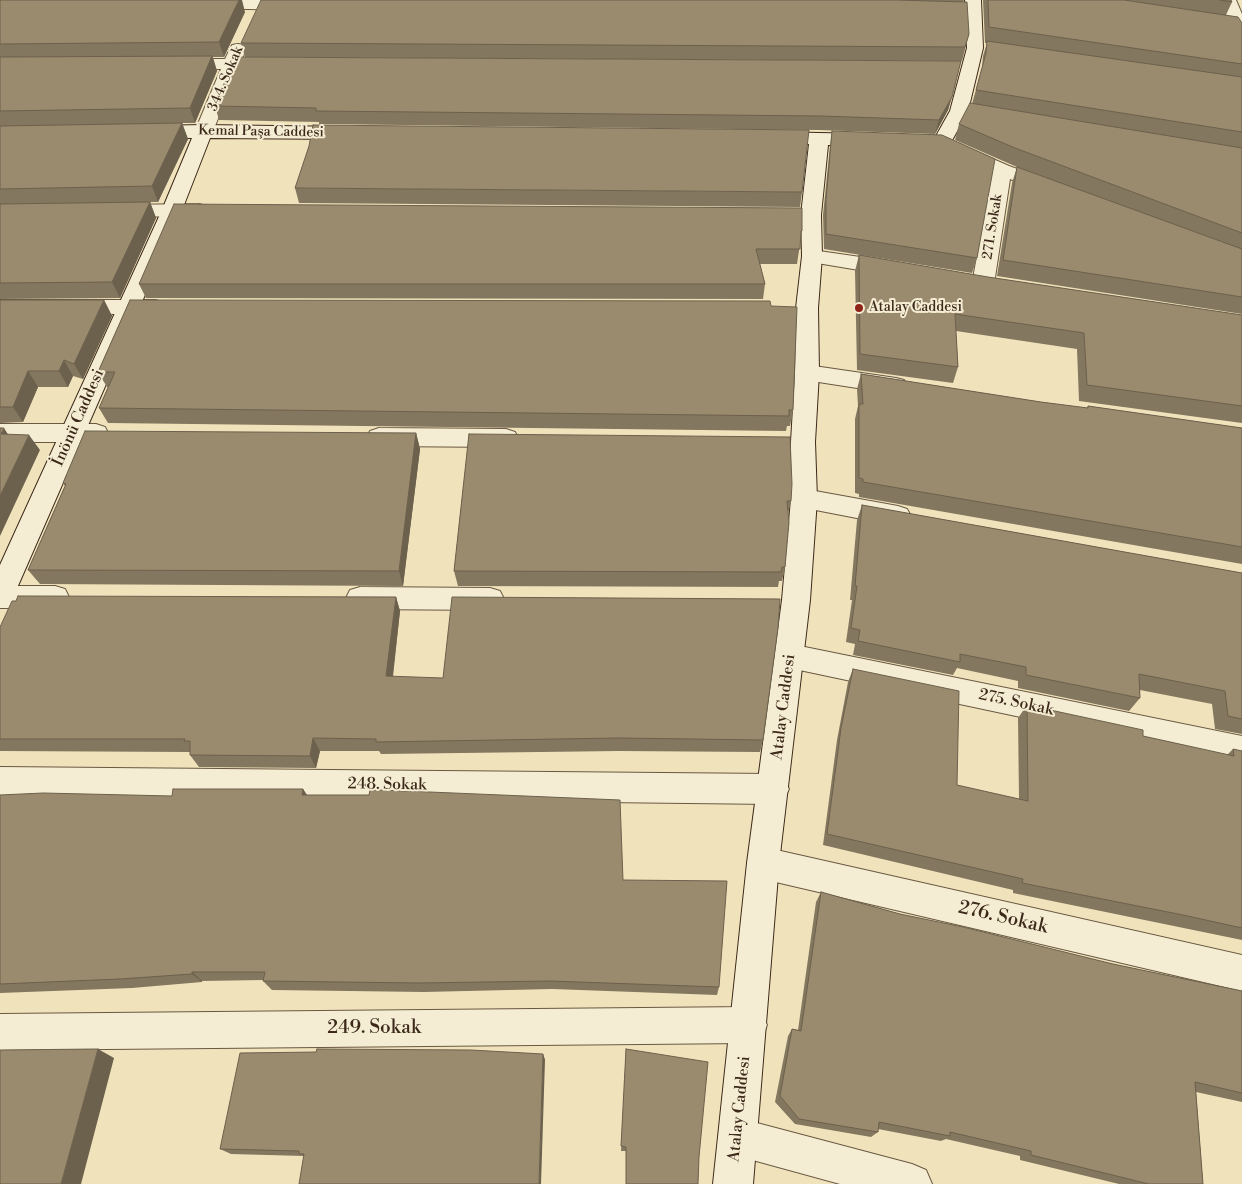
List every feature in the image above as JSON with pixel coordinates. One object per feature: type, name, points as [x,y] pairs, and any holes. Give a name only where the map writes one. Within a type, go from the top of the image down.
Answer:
[{"type":"street","points":[[1228,0],[1241,30]]},
{"type":"street","points":[[251,21],[260,2]]},
{"type":"street","points":[[191,5],[260,2],[309,4]]},
{"type":"street","points":[[942,142],[959,111],[976,48],[973,4],[954,8]]},
{"type":"street","points":[[1220,23],[1241,30]]},
{"type":"street","name":"344. Sokak","points":[[204,131],[243,38]]},
{"type":"street","points":[[976,48],[995,50]]},
{"type":"street","points":[[164,64],[281,64]]},
{"type":"street","points":[[951,68],[971,68]]},
{"type":"street","points":[[959,111],[979,114]]},
{"type":"street","name":"İnönü Caddesi","points":[[0,596],[172,210],[204,131]]},
{"type":"street","name":"Kemal Paşa Caddesi","points":[[136,132],[363,133]]},
{"type":"street","points":[[750,137],[942,142],[1002,170],[1066,194]]},
{"type":"street","name":"Atalay Caddesi","points":[[733,1184],[763,863],[796,600],[804,499],[793,442],[807,373],[797,308],[812,256],[801,215],[819,138]]},
{"type":"street","name":"271. Sokak","points":[[983,283],[1002,170]]},
{"type":"street","points":[[96,211],[222,210]]},
{"type":"street","points":[[812,256],[917,273]]},
{"type":"street","points":[[0,307],[178,307]]},
{"type":"street","points":[[807,373],[916,388]]},
{"type":"street","points":[[0,433],[121,434]]},
{"type":"street","points":[[358,436],[526,438]]},
{"type":"street","points":[[804,499],[920,520]]},
{"type":"street","points":[[0,596],[80,597]]},
{"type":"street","points":[[338,598],[518,599]]},
{"type":"street","points":[[766,600],[796,600]]},
{"type":"street","name":"275. Sokak","points":[[790,656],[1242,750]]},
{"type":"street","name":"248. Sokak","points":[[0,781],[773,789]]},
{"type":"street","name":"276. Sokak","points":[[763,863],[1242,973]]},
{"type":"street","name":"249. Sokak","points":[[0,1032],[749,1025]]},
{"type":"street","points":[[738,1137],[912,1184]]},
{"type":"building","points":[[0,0],[239,0],[219,42],[0,44]]},
{"type":"building","points":[[261,0],[896,0],[967,2],[969,34],[965,47],[241,43]]},
{"type":"building","points":[[988,0],[1124,0],[1238,17],[1242,23],[1242,64],[989,27]]},
{"type":"building","points":[[987,41],[1242,77],[1242,132],[976,90],[986,53]]},
{"type":"building","points":[[212,56],[190,108],[0,111],[0,57]]},
{"type":"building","points":[[235,57],[961,61],[952,97],[939,120],[821,116],[316,111],[316,108],[215,106]]},
{"type":"building","points":[[970,103],[1242,148],[1242,233],[1015,148],[959,124]]},
{"type":"building","points":[[182,123],[152,186],[0,189],[0,126]]},
{"type":"building","points":[[313,125],[809,130],[802,192],[295,188],[309,146]]},
{"type":"building","points":[[832,131],[942,135],[995,159],[977,258],[826,234],[826,200]]},
{"type":"building","points":[[1017,167],[1242,249],[1242,297],[1003,260]]},
{"type":"building","points":[[150,202],[112,282],[0,283],[0,204]]},
{"type":"building","points":[[174,204],[802,208],[802,231],[800,249],[756,249],[765,284],[139,284]]},
{"type":"building","points":[[859,255],[988,277],[1242,315],[1242,406],[1087,385],[1084,333],[955,314],[958,367],[860,354]]},
{"type":"building","points":[[0,300],[104,300],[74,364],[64,360],[59,371],[28,371],[13,407],[0,407]]},
{"type":"building","points":[[130,300],[770,301],[771,306],[797,307],[793,410],[789,410],[789,416],[99,408],[115,372],[98,372]]},
{"type":"building","points":[[861,374],[1041,402],[1088,408],[1088,406],[1242,428],[1242,547],[863,482],[863,479],[859,478],[859,404],[863,404]]},
{"type":"building","points":[[0,428],[4,428],[1,434],[29,435],[0,496]]},
{"type":"building","points":[[85,431],[416,433],[399,571],[28,570],[66,484],[63,483]]},
{"type":"building","points":[[469,434],[790,437],[792,484],[791,501],[787,501],[789,522],[785,567],[782,567],[781,572],[454,571]]},
{"type":"building","points":[[862,505],[1242,573],[1242,719],[1228,716],[1225,691],[1139,674],[1140,698],[1026,675],[1026,667],[960,654],[960,662],[858,641],[860,630],[851,628],[857,586],[855,586]]},
{"type":"building","points":[[18,596],[396,597],[386,676],[443,678],[452,597],[780,599],[763,740],[619,738],[376,742],[376,739],[313,738],[310,756],[190,755],[190,741],[184,741],[185,739],[0,739],[0,627],[12,601],[16,601]]},
{"type":"building","points":[[853,669],[959,691],[957,785],[1028,801],[1027,705],[1143,730],[1143,736],[1234,756],[1233,749],[1242,751],[1242,928],[1022,883],[1023,879],[827,834],[841,728]]},
{"type":"building","points":[[173,789],[303,789],[302,795],[369,795],[370,790],[382,790],[620,800],[623,880],[727,881],[719,987],[550,981],[419,983],[263,981],[265,972],[192,972],[192,974],[120,979],[0,984],[0,795],[43,793],[172,796]]},
{"type":"building","points":[[821,892],[900,914],[963,927],[1113,964],[1242,991],[1242,1093],[1195,1082],[1203,1184],[1149,1184],[1031,1155],[1031,1151],[950,1132],[950,1136],[879,1122],[878,1132],[799,1119],[780,1096],[792,1029],[801,1031]]},
{"type":"building","points":[[98,1049],[61,1184],[0,1184],[0,1050]]},
{"type":"building","points":[[317,1049],[471,1050],[543,1054],[539,1184],[299,1184],[304,1154],[299,1154],[299,1151],[220,1149],[240,1053],[316,1052]]},
{"type":"building","points":[[626,1049],[708,1062],[698,1184],[626,1184],[626,1147],[621,1146]]},
{"type":"place","name":"Atalay Caddesi","points":[[859,308]]}]
